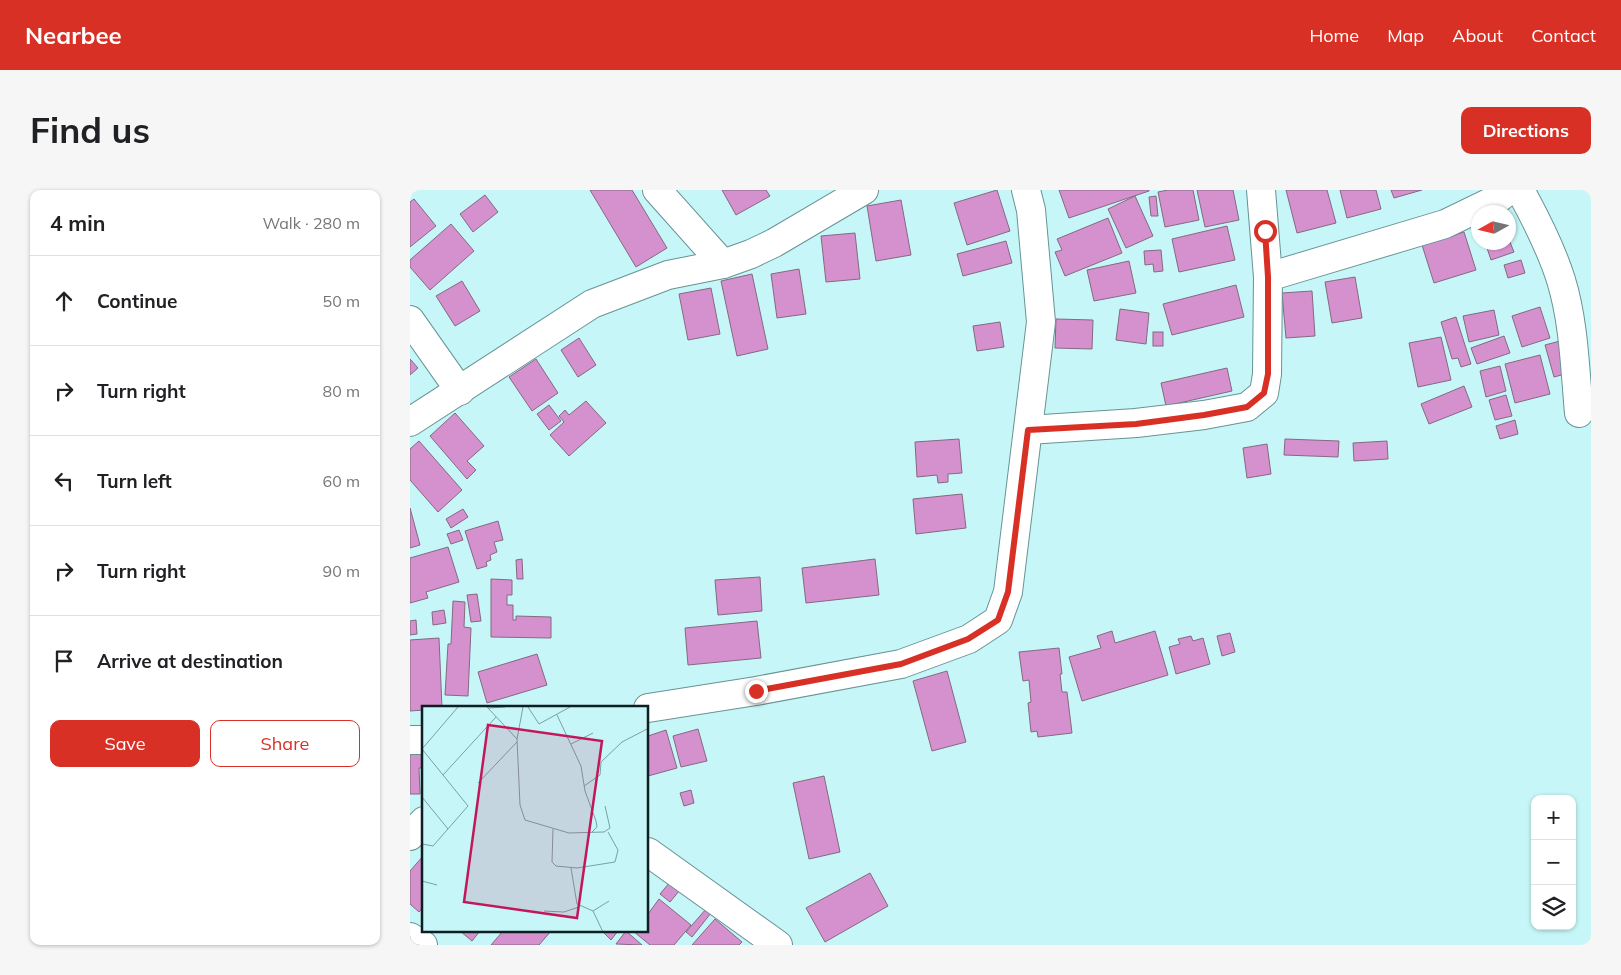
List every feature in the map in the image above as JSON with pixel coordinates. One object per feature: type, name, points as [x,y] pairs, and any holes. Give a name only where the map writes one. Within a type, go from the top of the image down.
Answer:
[{"type":"street","points":[[657,190],[723,264]]},
{"type":"street","points":[[410,422],[592,304],[668,275],[723,264],[774,243],[864,190]]},
{"type":"street","points":[[649,708],[756,691],[901,664],[968,639],[998,620],[1008,592],[1041,322],[1031,210],[1026,190]]},
{"type":"street","points":[[1028,430],[1136,424],[1204,415],[1247,407],[1264,393],[1268,374],[1268,277],[1261,190]]},
{"type":"street","points":[[1268,277],[1445,224],[1499,198],[1509,190]]},
{"type":"street","points":[[1520,190],[1544,233],[1562,282],[1570,325],[1579,413]]},
{"type":"street","points":[[410,320],[460,390]]},
{"type":"street","points":[[410,836],[422,823]]},
{"type":"street","points":[[649,853],[778,945]]},
{"type":"street","points":[[410,937],[423,945]]},
{"type":"building","points":[[590,190],[632,190],[667,248],[636,267]]},
{"type":"building","points":[[722,190],[766,190],[770,196],[736,215]]},
{"type":"building","points":[[997,190],[1010,231],[967,245],[954,203]]},
{"type":"building","points":[[1059,190],[1149,190],[1149,191],[1069,218]]},
{"type":"building","points":[[1193,190],[1199,220],[1165,227],[1158,192]]},
{"type":"building","points":[[1197,190],[1233,190],[1239,220],[1205,227]]},
{"type":"building","points":[[1286,190],[1327,190],[1336,223],[1297,233]]},
{"type":"building","points":[[1340,190],[1376,190],[1381,209],[1347,218]]},
{"type":"building","points":[[1391,190],[1422,190],[1394,198]]},
{"type":"building","points":[[485,195],[498,212],[473,232],[460,214]]},
{"type":"building","points":[[1135,196],[1153,236],[1126,248],[1108,209]]},
{"type":"building","points":[[1156,196],[1158,216],[1151,216],[1149,197]]},
{"type":"building","points":[[414,199],[436,226],[410,247],[410,202]]},
{"type":"building","points":[[901,200],[911,255],[876,261],[867,206]]},
{"type":"building","points":[[1108,218],[1122,253],[1065,276],[1055,252],[1062,250],[1057,239]]},
{"type":"building","points":[[451,224],[474,251],[430,290],[410,267],[410,260]]},
{"type":"building","points":[[1227,226],[1235,260],[1179,272],[1172,239]]},
{"type":"building","points":[[1464,232],[1476,270],[1434,283],[1422,245]]},
{"type":"building","points":[[855,233],[860,279],[826,282],[821,236]]},
{"type":"building","points":[[1006,241],[1012,263],[963,276],[957,254]]},
{"type":"building","points":[[1161,250],[1163,271],[1154,272],[1153,264],[1145,265],[1144,251]]},
{"type":"building","points":[[1488,250],[1513,250],[1514,252],[1491,260]]},
{"type":"building","points":[[1521,260],[1525,273],[1508,278],[1504,265]]},
{"type":"building","points":[[1129,261],[1136,293],[1094,301],[1087,270]]},
{"type":"building","points":[[799,269],[806,314],[777,318],[771,274]]},
{"type":"building","points":[[752,274],[768,349],[737,356],[721,281]]},
{"type":"building","points":[[1355,277],[1362,318],[1332,323],[1325,282]]},
{"type":"building","points":[[462,281],[480,311],[455,326],[436,296]]},
{"type":"building","points":[[1236,285],[1244,317],[1172,335],[1163,304]]},
{"type":"building","points":[[711,288],[720,334],[688,340],[679,294]]},
{"type":"building","points":[[1312,291],[1315,336],[1286,338],[1282,293]]},
{"type":"building","points":[[1540,307],[1550,338],[1522,347],[1512,316]]},
{"type":"building","points":[[1120,309],[1149,313],[1146,344],[1116,340]]},
{"type":"building","points":[[1494,310],[1499,335],[1469,342],[1463,316]]},
{"type":"building","points":[[1456,317],[1471,364],[1461,367],[1458,358],[1452,359],[1441,322]]},
{"type":"building","points":[[1056,319],[1093,320],[1092,349],[1055,348]]},
{"type":"building","points":[[1000,322],[1004,347],[977,351],[973,326]]},
{"type":"building","points":[[1153,332],[1163,332],[1163,346],[1153,346]]},
{"type":"building","points":[[1504,336],[1510,353],[1477,364],[1471,348]]},
{"type":"building","points":[[1441,337],[1451,380],[1418,387],[1409,343]]},
{"type":"building","points":[[579,338],[596,365],[578,377],[561,350]]},
{"type":"building","points":[[1560,341],[1569,373],[1554,377],[1545,345]]},
{"type":"building","points":[[1540,355],[1550,394],[1515,403],[1505,364]]},
{"type":"building","points":[[410,359],[418,368],[410,375]]},
{"type":"building","points":[[536,359],[558,393],[532,411],[509,377]]},
{"type":"building","points":[[1500,366],[1506,391],[1486,397],[1480,371]]},
{"type":"building","points":[[1227,368],[1232,391],[1166,406],[1161,383]]},
{"type":"building","points":[[1464,386],[1472,407],[1429,424],[1421,404]]},
{"type":"building","points":[[1506,395],[1512,416],[1495,420],[1489,400]]},
{"type":"building","points":[[586,401],[606,423],[569,456],[550,435],[564,422],[559,416],[565,410],[569,415]]},
{"type":"building","points":[[549,405],[561,421],[549,430],[537,414]]},
{"type":"building","points":[[455,413],[484,446],[467,461],[476,470],[467,479],[430,436]]},
{"type":"building","points":[[1515,420],[1518,434],[1500,439],[1496,426]]},
{"type":"building","points":[[959,439],[962,473],[948,474],[948,482],[938,483],[937,475],[917,477],[915,442]]},
{"type":"building","points":[[1285,439],[1339,441],[1338,457],[1284,455]]},
{"type":"building","points":[[419,441],[462,490],[438,512],[410,480],[410,449]]},
{"type":"building","points":[[1387,441],[1388,459],[1354,461],[1353,443]]},
{"type":"building","points":[[1267,444],[1271,474],[1247,478],[1243,448]]},
{"type":"building","points":[[962,494],[966,528],[916,534],[913,499]]},
{"type":"building","points":[[410,508],[420,545],[410,548]]},
{"type":"building","points":[[463,509],[468,517],[451,528],[446,519]]},
{"type":"building","points":[[498,521],[503,540],[494,542],[497,552],[490,555],[491,560],[486,562],[487,566],[477,569],[465,531]]},
{"type":"building","points":[[459,530],[463,540],[451,544],[447,534]]},
{"type":"building","points":[[448,547],[459,582],[426,592],[428,598],[410,603],[410,558]]},
{"type":"building","points":[[522,559],[523,579],[517,579],[516,560]]},
{"type":"building","points":[[875,559],[879,595],[806,603],[802,568]]},
{"type":"building","points":[[760,577],[762,611],[718,615],[715,580]]},
{"type":"building","points":[[491,579],[512,580],[512,595],[507,595],[507,605],[513,605],[513,620],[516,620],[516,616],[551,617],[551,638],[491,637]]},
{"type":"building","points":[[477,594],[481,621],[471,622],[467,595]]},
{"type":"building","points":[[453,601],[465,602],[464,627],[471,628],[468,696],[445,695],[448,644],[451,644]]},
{"type":"building","points":[[444,610],[446,623],[433,625],[432,612]]},
{"type":"building","points":[[416,620],[417,634],[410,635],[410,621]]},
{"type":"building","points":[[757,621],[761,658],[688,665],[685,628]]},
{"type":"building","points":[[1112,631],[1115,643],[1155,631],[1168,675],[1082,701],[1069,657],[1101,648],[1097,636]]},
{"type":"building","points":[[1230,633],[1235,652],[1222,656],[1217,636]]},
{"type":"building","points":[[1191,636],[1193,641],[1203,638],[1210,664],[1176,674],[1169,647],[1180,644],[1178,639]]},
{"type":"building","points":[[439,638],[442,706],[422,706],[422,710],[410,711],[410,640]]},
{"type":"building","points":[[1059,648],[1062,692],[1067,692],[1072,733],[1038,737],[1037,731],[1031,732],[1028,703],[1031,702],[1029,680],[1023,681],[1019,652]]},
{"type":"building","points":[[537,654],[547,685],[487,703],[478,672]]},
{"type":"building","points":[[947,671],[966,742],[932,751],[913,681]]},
{"type":"building","points":[[698,729],[707,761],[681,767],[673,736]]},
{"type":"building","points":[[666,730],[677,768],[649,776],[649,736]]},
{"type":"building","points":[[422,753],[422,768],[419,768],[420,794],[410,794],[410,754]]},
{"type":"building","points":[[824,776],[840,852],[809,859],[793,783]]},
{"type":"building","points":[[691,790],[694,803],[684,806],[680,793]]},
{"type":"building","points":[[422,857],[422,908],[419,912],[410,904],[410,871]]},
{"type":"building","points":[[870,873],[888,906],[825,942],[806,908]]},
{"type":"building","points":[[675,876],[685,884],[670,902],[660,894]]},
{"type":"building","points":[[659,899],[691,925],[674,945],[650,945],[634,932],[649,932],[649,913]]},
{"type":"building","points":[[706,909],[711,913],[692,937],[686,932]]},
{"type":"building","points":[[715,919],[742,942],[739,945],[692,945]]},
{"type":"building","points":[[461,932],[479,932],[472,941]]},
{"type":"building","points":[[502,932],[550,932],[539,945],[491,945]]},
{"type":"building","points":[[603,932],[617,932],[611,940]]},
{"type":"building","points":[[627,932],[642,945],[616,944]]},
{"type":"route","points":[[756,691],[901,664],[968,639],[998,620],[1008,592],[1028,430],[1136,424],[1204,415],[1247,407],[1264,393],[1268,374],[1268,277],[1265,231]]}]
